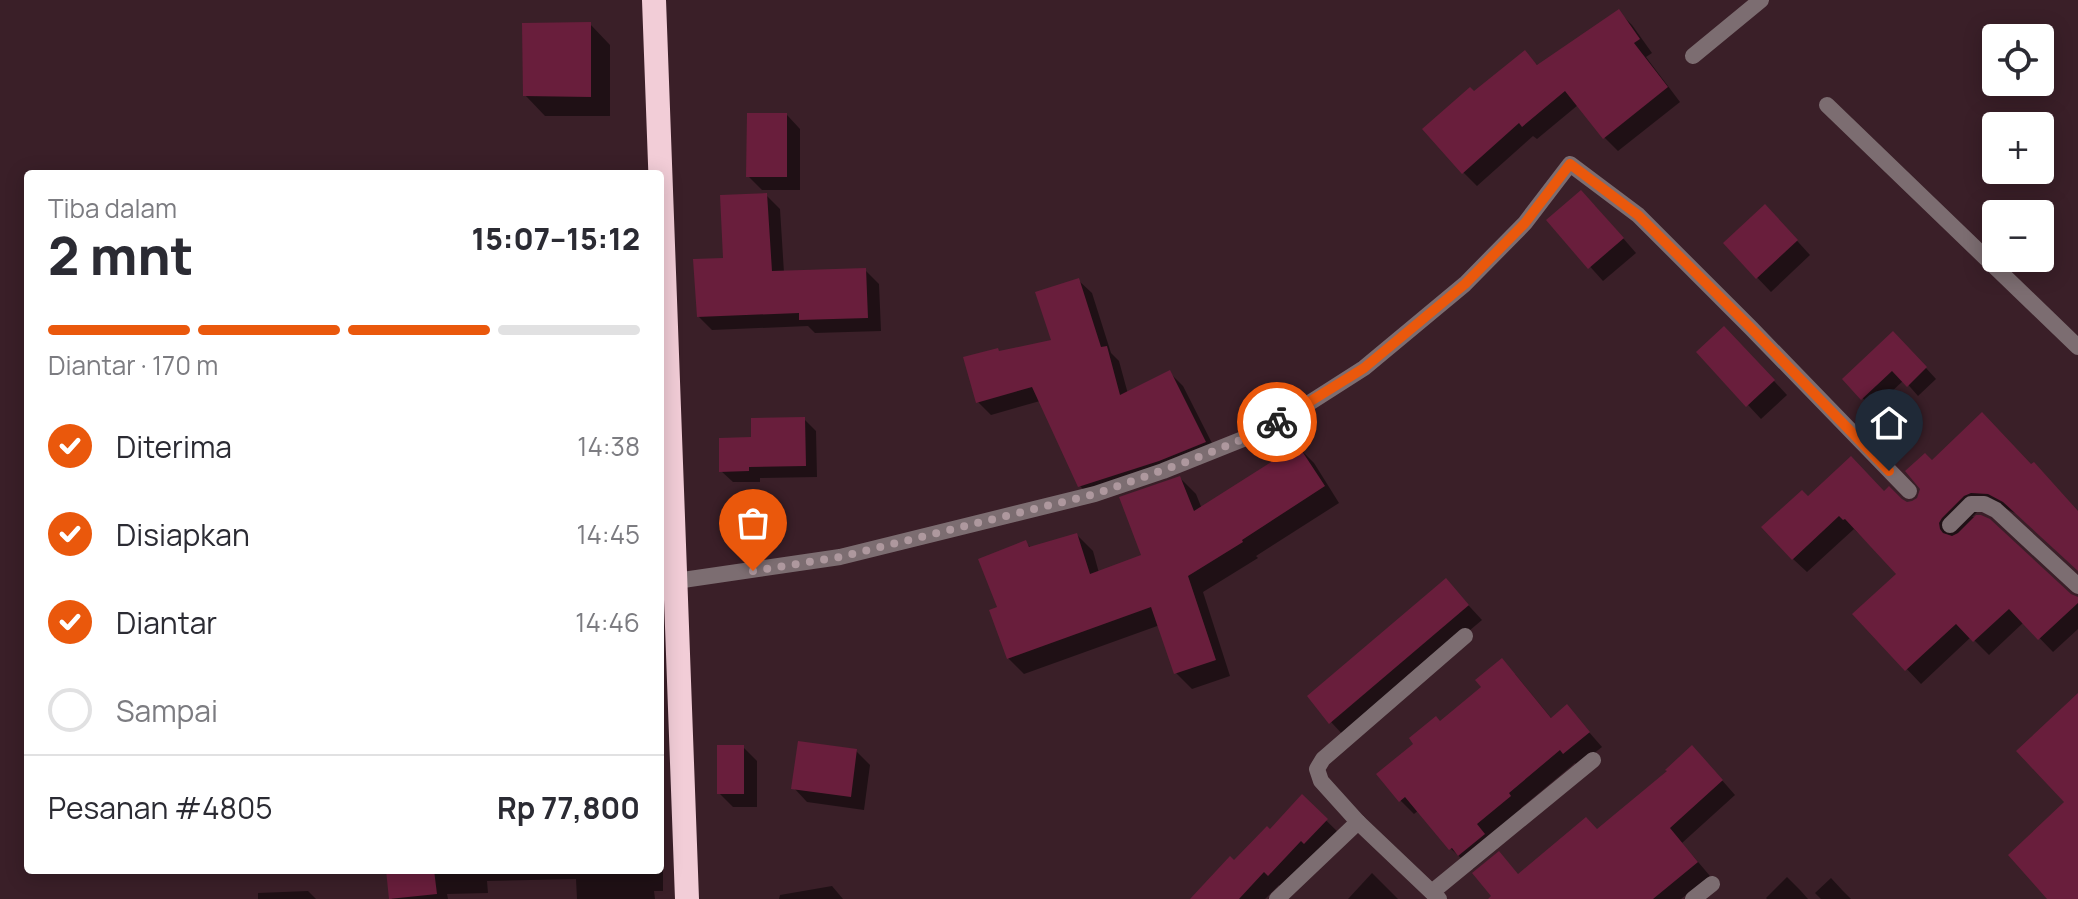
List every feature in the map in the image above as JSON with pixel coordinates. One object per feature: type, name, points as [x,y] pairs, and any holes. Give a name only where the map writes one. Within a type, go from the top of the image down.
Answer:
[{"type":"highway","points":[[654,0],[660,170]]},
{"type":"highway","points":[[664,264],[687,899]]},
{"type":"street","points":[[1693,56],[1761,0]]},
{"type":"street","points":[[1827,105],[2078,347]]},
{"type":"street","points":[[676,581],[840,557],[1095,494],[1258,433],[1364,368],[1465,284],[1525,223],[1570,164],[1638,215],[1909,491]]},
{"type":"street","points":[[1950,525],[1971,504],[1984,504],[1996,510],[2078,586]]},
{"type":"street","points":[[1465,636],[1323,759],[1317,769],[1321,781],[1358,822],[1436,896],[1593,760]]},
{"type":"street","points":[[1277,899],[1358,822]]},
{"type":"street","points":[[1693,899],[1712,884]]},
{"type":"building","points":[[1619,9],[1640,39],[1634,43],[1668,87],[1603,139],[1565,91],[1522,127],[1519,123],[1462,174],[1422,129],[1470,87],[1474,91],[1525,50],[1537,65]]},
{"type":"building","points":[[591,22],[591,97],[523,96],[522,23]]},
{"type":"building","points":[[747,113],[787,113],[787,177],[746,177]]},
{"type":"building","points":[[1581,190],[1624,238],[1588,269],[1546,220]]},
{"type":"building","points":[[767,193],[772,271],[866,268],[868,318],[799,320],[799,313],[697,317],[693,259],[723,258],[720,195]]},
{"type":"building","points":[[1765,204],[1798,240],[1756,279],[1723,243]]},
{"type":"building","points":[[1079,278],[1101,347],[1107,346],[1120,395],[1170,370],[1206,442],[1078,487],[1032,387],[976,403],[963,357],[1051,340],[1035,292]]},
{"type":"building","points":[[1724,326],[1775,380],[1746,407],[1696,352]]},
{"type":"building","points":[[1893,331],[1927,367],[1907,387],[1892,371],[1861,400],[1842,379]]},
{"type":"building","points":[[1982,412],[2031,464],[2034,462],[2078,511],[2078,571],[2003,502],[1988,494],[1971,493],[1964,496],[1942,518],[1940,529],[1952,536],[1976,515],[1990,519],[2078,597],[2078,603],[2038,640],[2009,609],[1973,642],[1956,624],[1905,671],[1852,614],[1896,574],[1845,519],[1839,516],[1792,560],[1761,527],[1802,490],[1808,496],[1851,456],[1884,491],[1889,486],[1902,499],[1912,501],[1917,498],[1920,489],[1905,471],[1925,453],[1932,460]]},
{"type":"building","points":[[805,417],[806,466],[749,467],[749,471],[719,472],[719,438],[751,437],[751,418]]},
{"type":"building","points":[[1298,445],[1325,486],[1188,576],[1216,660],[1174,674],[1151,607],[1007,659],[989,610],[997,607],[978,559],[1026,540],[1029,547],[1077,533],[1090,574],[1141,555],[1119,497],[1180,476],[1194,511]]},
{"type":"building","points":[[1446,578],[1469,605],[1329,724],[1307,696]]},
{"type":"building","points":[[1502,658],[1551,718],[1567,704],[1590,732],[1563,754],[1560,750],[1509,793],[1511,796],[1477,824],[1485,834],[1458,856],[1452,848],[1449,850],[1405,797],[1399,802],[1376,774],[1413,744],[1409,738],[1436,716],[1440,721],[1481,687],[1475,680]]},
{"type":"building","points":[[2078,693],[2078,899],[2047,899],[2008,855],[2064,802],[2016,751]]},
{"type":"building","points":[[798,741],[857,749],[851,797],[791,789]]},
{"type":"building","points":[[717,745],[744,745],[744,794],[717,794]]},
{"type":"building","points":[[1692,745],[1723,780],[1670,828],[1698,862],[1653,899],[1488,899],[1491,896],[1472,873],[1499,851],[1518,874],[1586,817],[1597,829],[1667,771]]},
{"type":"building","points":[[1302,794],[1328,819],[1304,844],[1301,841],[1268,876],[1264,872],[1239,899],[1190,899],[1230,856],[1234,860],[1267,826],[1270,829]]},
{"type":"building","points":[[386,874],[434,874],[437,894],[389,899]]},
{"type":"way so far","points":[[753,571],[840,557],[1095,494],[1189,461],[1277,422]]},
{"type":"route","points":[[1277,422],[1364,368],[1465,284],[1525,223],[1570,164],[1638,215],[1889,471]]}]
